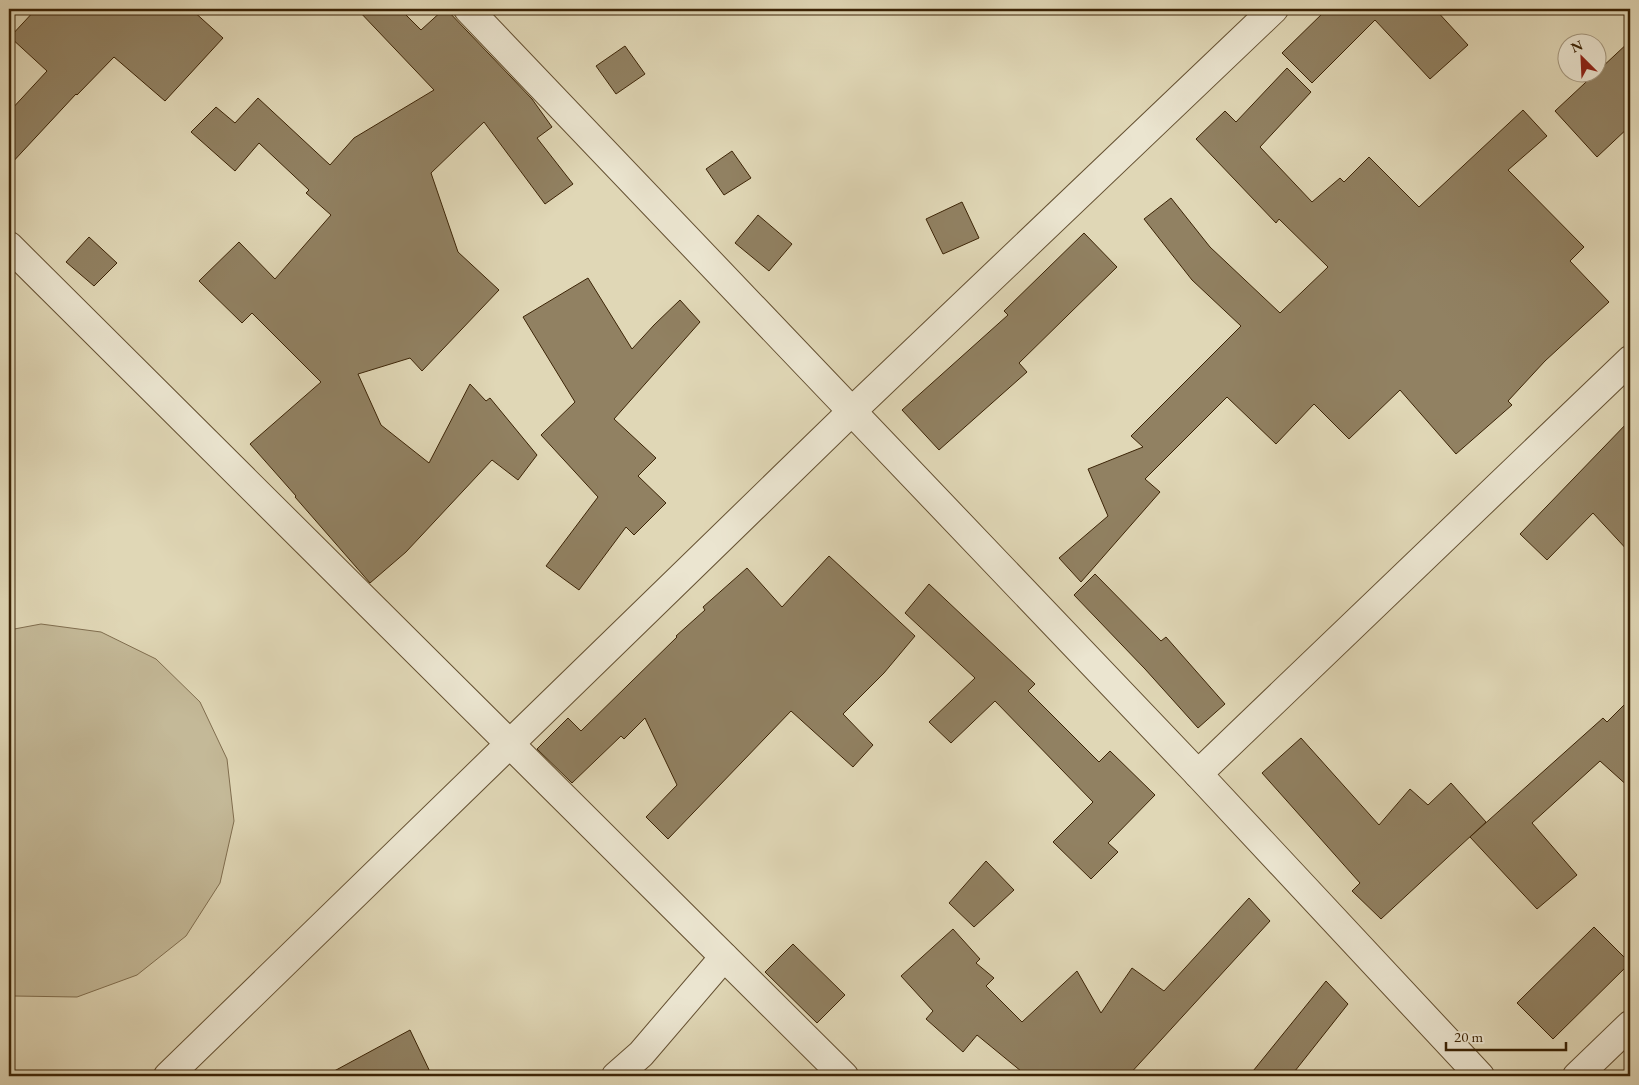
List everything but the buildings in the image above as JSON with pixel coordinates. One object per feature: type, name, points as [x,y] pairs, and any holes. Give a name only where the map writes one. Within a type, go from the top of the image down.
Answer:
[{"type":"street","points":[[468,9],[1198,774],[1480,1076]]},
{"type":"street","points":[[168,1076],[851,412],[1274,9]]},
{"type":"street","points":[[9,246],[844,1076]]},
{"type":"street","points":[[1198,774],[1630,360]]},
{"type":"street","points":[[616,1076],[641,1054],[724,957]]},
{"type":"street","points":[[1577,1076],[1630,1025]]},
{"type":"shaded area","points":[[41,624],[101,632],[156,659],[200,702],[227,759],[234,821],[220,883],[186,936],[137,975],[77,997],[14,996],[9,994],[9,630]]}]
